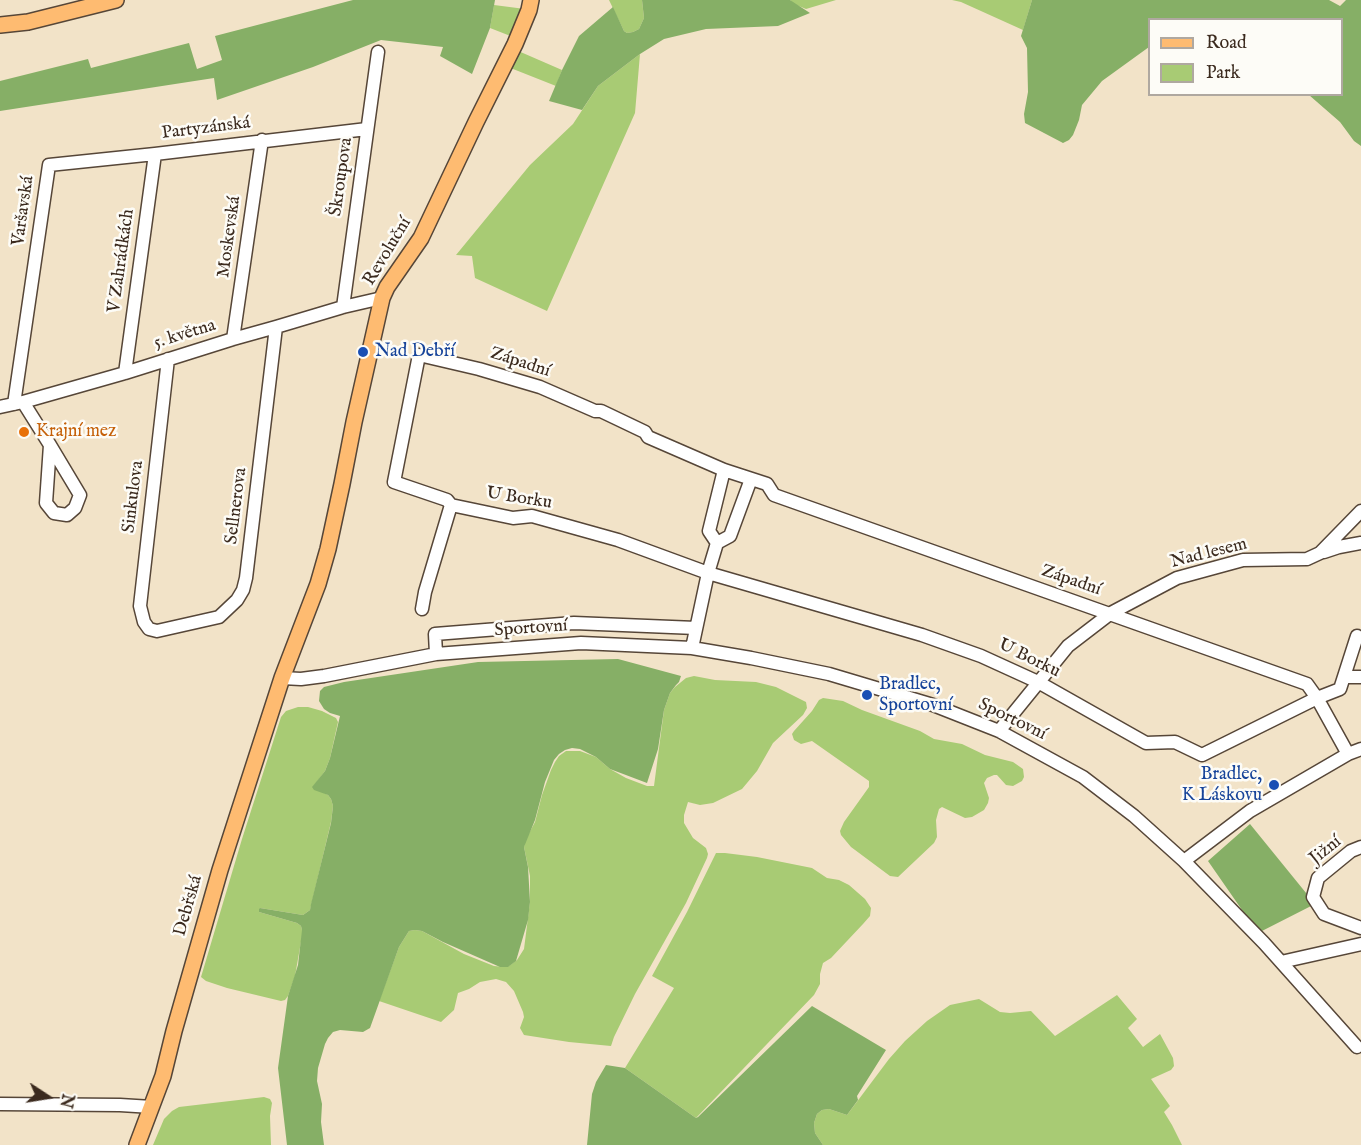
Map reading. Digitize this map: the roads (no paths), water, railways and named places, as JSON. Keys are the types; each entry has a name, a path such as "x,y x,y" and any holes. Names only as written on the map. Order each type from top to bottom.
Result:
{"main road":[{"path":"4,24 43,19 116,0"},
{"name":"Revoluční","path":"282,678 318,584 328,549 382,298 387,287 421,238 516,44 531,0"},
{"name":"Debřská","path":"137,1145 163,1076 220,870 282,678"}],"street":[{"name":"Škroupova","path":"343,307 378,52"},
{"name":"Partyzánská","path":"49,165 367,129"},
{"name":"Moskevská","path":"233,339 262,140"},
{"name":"V Zahrádkách","path":"125,373 155,154"},
{"name":"Varšavská","path":"19,403 49,165"},
{"name":"5. května","path":"0,407 125,373 168,358 343,307 382,298"},
{"name":"Sellnerova","path":"158,631 219,617 237,600 243,590 276,327"},
{"name":"Západní","path":"393,482 419,355 479,369 540,387 595,411 602,411 645,432 648,438 724,470 767,484 774,495 1307,684 1348,754"},
{"name":"Sinkulova","path":"158,631 149,629 144,622 140,606 168,358"},
{"path":"19,403 50,445 80,495 75,508 67,515 54,513 46,503 50,445"},
{"path":"717,543 709,531 724,470"},
{"path":"692,648 708,573 717,543 730,536 751,479"},
{"name":"U Borku","path":"393,482 447,500 451,505 513,518 531,516 618,540 708,573 922,635 981,656 1038,682 1146,742 1174,742 1202,755 1317,698"},
{"path":"422,609 451,505"},
{"path":"1320,553 1361,512"},
{"name":"Nad lesem","path":"999,731 1068,646 1111,613 1178,578 1244,560 1307,559 1339,547 1361,543"},
{"name":"Sportovní","path":"436,654 435,634 574,622 696,628"},
{"path":"1317,698 1341,689 1358,636"},
{"name":"Sportovní","path":"282,678 301,679 324,676 436,654 581,643 692,648 751,658 829,674 933,705 999,731 1083,777 1134,816 1184,861 1264,943 1357,1047"},
{"path":"1344,677 1361,677"},
{"path":"1184,861 1250,811 1348,754 1361,749"},
{"name":"Jižní","path":"1361,847 1318,878 1313,897 1324,914 1361,928"},
{"path":"1281,963 1361,944"},
{"path":"0,1104 152,1107"}],"place":[{"name":"Nad Debří","path":"363,352"},
{"name":"Krajní mez","path":"24,432"},
{"name":"Bradlec, Sportovní","path":"867,695"},
{"name":"Bradlec, K Láskovu","path":"1274,785"}]}
